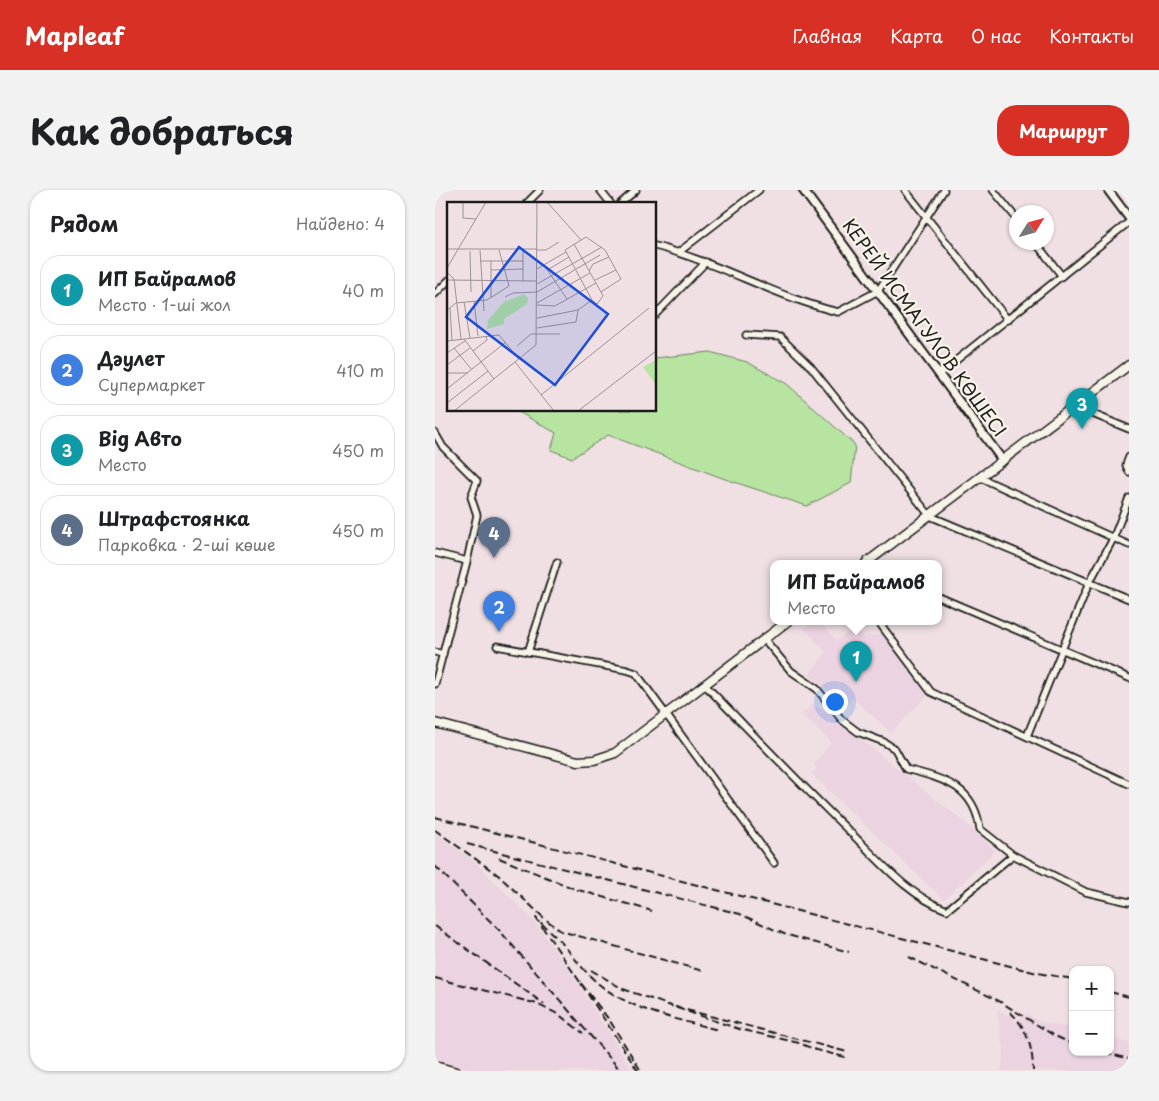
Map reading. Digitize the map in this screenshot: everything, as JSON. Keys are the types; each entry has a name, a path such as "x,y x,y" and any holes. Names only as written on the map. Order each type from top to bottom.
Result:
{"main road":[{"path":"870,560 1076,407 1129,365"},
{"path":"435,723 578,761 595,760 615,753 782,625"}],"street":[{"path":"528,202 540,190"},
{"path":"600,190 609,202"},
{"path":"622,202 636,190"},
{"path":"679,252 759,190"},
{"name":"КЕРЕЙ ИСМАГУЛОВ КӨШЕСІ","path":"803,190 1003,461"},
{"path":"905,190 1007,320"},
{"path":"656,246 706,262 811,306 838,312 878,291 944,190"},
{"path":"993,190 1009,209"},
{"path":"1108,190 1129,218"},
{"path":"939,374 1129,222"},
{"path":"1041,250 1062,276"},
{"path":"656,314 706,262"},
{"path":"435,294 447,282"},
{"path":"746,335 780,337 811,367 930,516 1129,599"},
{"path":"1076,407 1129,429"},
{"path":"435,433 443,447 477,481 471,498 477,515 435,684"},
{"path":"1129,457 1126,465 1129,472"},
{"path":"981,478 1129,545"},
{"path":"1027,736 1089,583 1113,538 1129,498"},
{"path":"435,553 467,561"},
{"path":"528,652 557,562"},
{"path":"942,597 1129,678"},
{"path":"881,625 931,692 1129,784"},
{"path":"764,638 791,671 817,689 842,720 858,732 884,742 895,749 906,769 940,777 957,788 978,813 980,829 1013,856 1086,892 1129,902"},
{"path":"497,646 627,670 636,674 774,863"},
{"path":"435,652 443,654"},
{"path":"705,685 820,803 907,887 927,902 947,910 1013,856"},
{"path":"435,1065 457,1071"}],"shaded area":[{"path":"807,625 822,625 837,640 854,627 864,638 884,633 927,696 891,733 853,698 846,704 809,675 826,652 804,628"},
{"path":"813,704 851,731 974,830 995,851 944,900 811,774 817,768 814,764 830,744 829,740 801,715"},
{"path":"435,833 475,862 533,920 574,977 633,1071 479,1071 435,1060"},
{"path":"997,1010 1011,1016 1016,1022 1027,1014 1038,1021 1069,1028 1069,1056 1114,1056 1114,1039 1129,1043 1129,1071 1001,1071 1004,1048"}],"green space":[{"path":"710,352 747,362 787,384 855,445 851,483 807,506 725,479 608,435 572,458 551,450 556,433 517,411 656,411 656,358"}],"railway":[{"path":"435,817 1037,973 1069,978"},
{"path":"435,830 498,875 545,919 561,931 703,971"},
{"path":"467,844 740,914 784,934 849,952"},
{"path":"499,858 575,889 652,911"},
{"path":"435,866 500,931 621,1071"},
{"path":"580,982 536,918 561,942 589,975 613,994 657,1014 718,1030"},
{"path":"435,926 544,1004"},
{"path":"909,957 999,1001 1055,1036 1069,1042"},
{"path":"591,970 623,989 668,1005"},
{"path":"435,978 534,1003 558,1014 583,1033"},
{"path":"638,1071 580,982 610,1021 641,1071"},
{"path":"1114,993 1129,997"},
{"path":"845,1057 816,1050 799,1043 739,1029 668,1005 847,1052"},
{"path":"1010,1012 1025,1031 1032,1055 1033,1071"},
{"path":"1114,1055 1129,1059"}],"place":[{"name":"Big Авто","path":"1082,429"},
{"name":"Штрафстоянка","path":"494,558"},
{"name":"Дәулет","path":"499,632"},
{"name":"ИП Байрамов","path":"856,682"}]}
